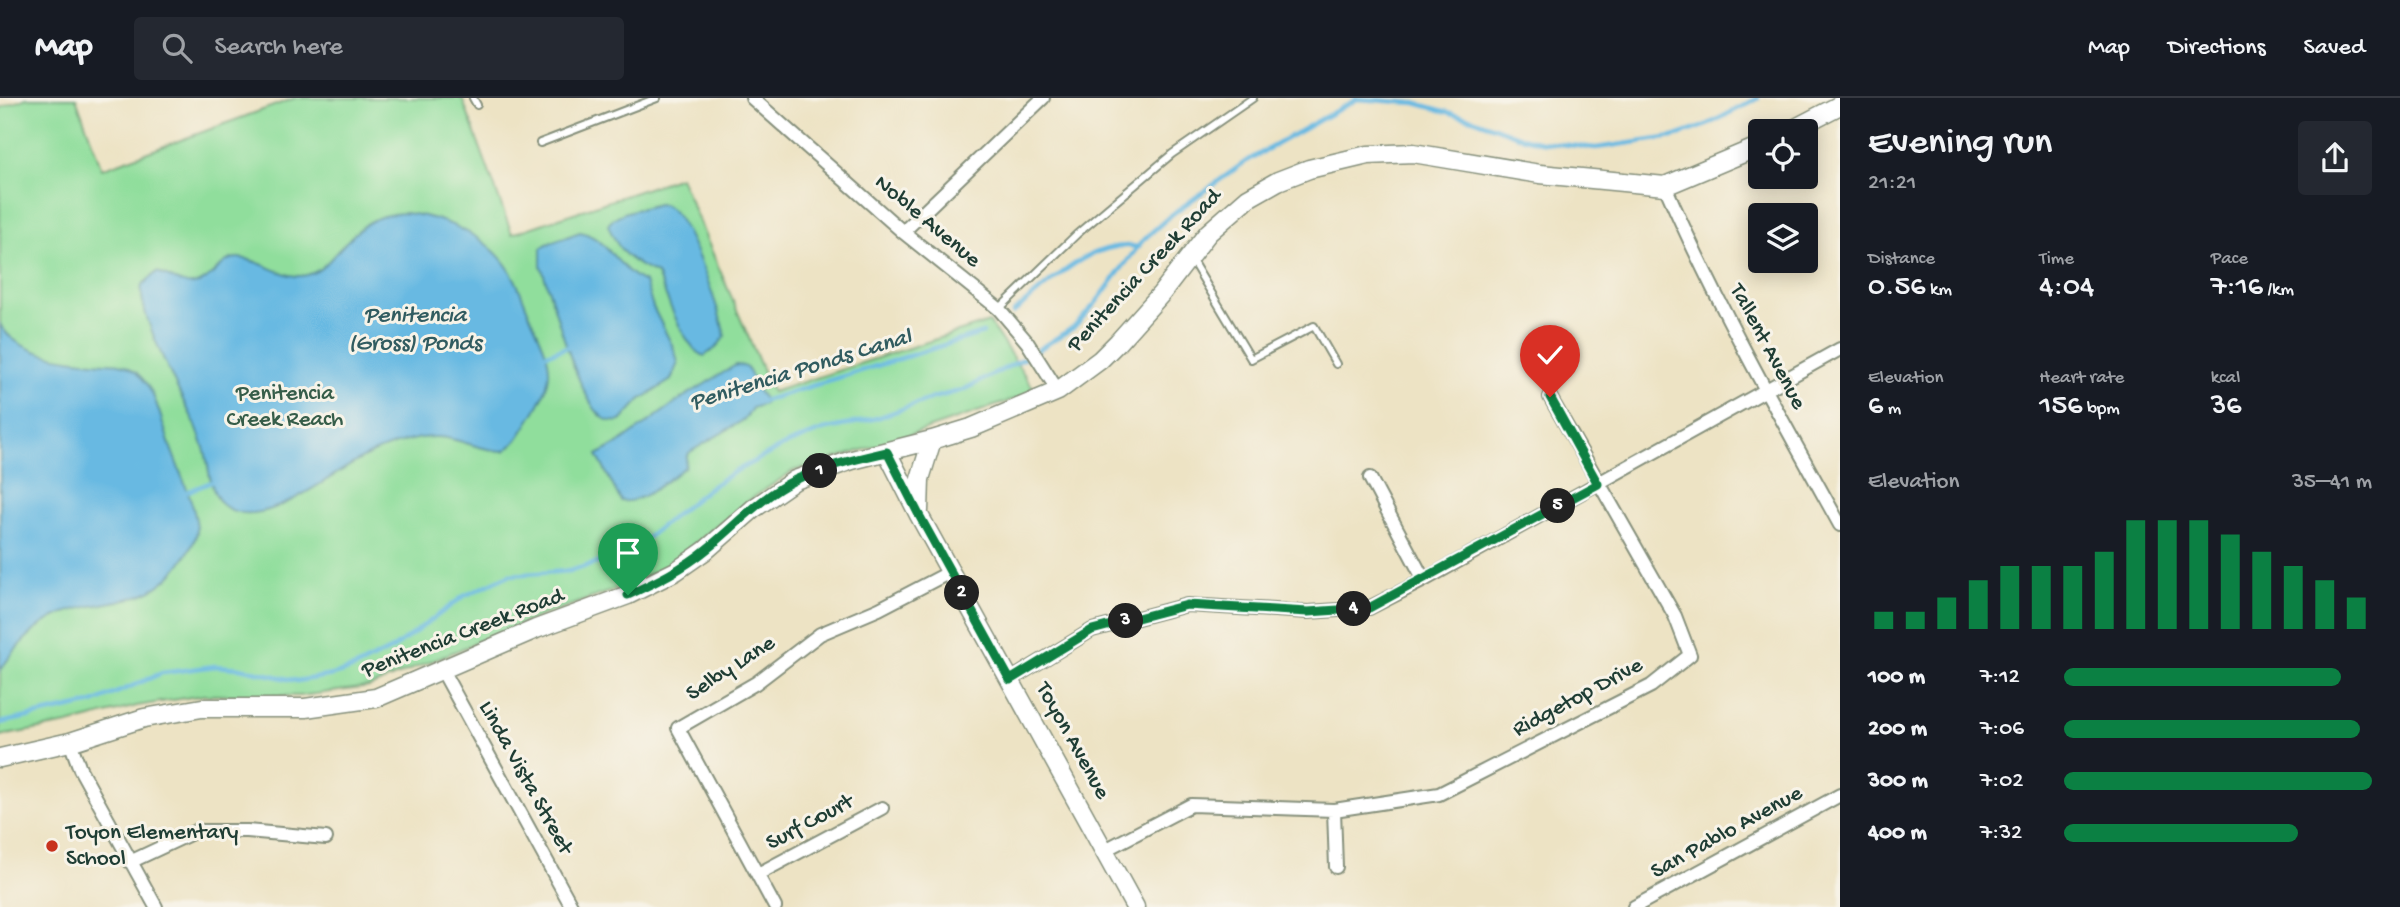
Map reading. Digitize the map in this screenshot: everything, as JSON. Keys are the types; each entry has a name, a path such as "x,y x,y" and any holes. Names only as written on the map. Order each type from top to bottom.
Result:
{"street":[{"name":"Noble Avenue","path":"752,98 903,232 999,309 1027,342 1058,391"},
{"path":"903,232 1042,98"},
{"path":"1813,119 1840,105"},
{"name":"Penitencia Creek Road","path":"0,758 70,742 144,718 202,708 305,708 376,698 536,629 628,595 677,571 753,509 795,480 852,460 971,428 1058,391 1100,360 1118,342 1161,294 1208,233 1248,198 1278,181 1309,169 1368,155 1412,153 1541,174 1665,186 1748,151"},
{"name":"Tallent Avenue","path":"1665,186 1701,268 1840,525"},
{"path":"1010,680 1092,630 1187,605 1308,612 1369,608 1840,349"},
{"path":"1550,397 1598,484"},
{"path":"919,515 920,479 932,440"},
{"name":"Toyon Avenue","path":"887,452 950,572 1135,907"},
{"path":"1370,478 1424,580"},
{"name":"Ridgetop Drive","path":"1105,850 1191,805 1334,810 1439,794 1651,686 1690,655 1675,616 1598,484"},
{"name":"Selby Lane","path":"775,907 678,728 756,683 820,634 879,609 950,572"},
{"name":"Linda Vista Street","path":"442,670 572,907"},
{"path":"70,742 79,767 156,907"},
{"name":"San Pablo Avenue","path":"1634,907 1840,795"},
{"name":"Surf Court","path":"758,874 882,808"},
{"path":"1334,810 1336,867"},
{"path":"130,862 196,831 247,831 326,838"}],"lane":[{"path":"540,143 657,98"},
{"path":"999,309 1077,234 1162,163 1253,98"},
{"path":"1190,257 1251,359 1314,326 1336,364"}],"green space":[{"name":"Penitencia Creek Reach","path":"27,98 76,98 102,169 295,98 462,98 512,234 680,177 772,392 989,322 1036,392 883,444 793,471 751,499 666,566 626,586 543,615 369,687 300,696 204,695 137,706 68,724 0,736 0,108"}],"water":[{"path":"657,204 667,206 684,228 717,307 725,336 716,348 704,356 689,343 657,274 621,250 608,225 624,213"},
{"name":"Penitencia (Gross) Ponds","path":"406,213 437,220 467,232 494,251 513,276 543,344 549,367 546,389 531,418 516,441 504,451 447,438 418,439 369,455 279,506 260,512 242,513 226,507 216,495 198,431 150,327 142,285 157,272 183,283 196,284 209,277 225,262 237,258 292,275 310,274 324,266 350,237 366,224 383,216"},
{"path":"580,232 606,247 628,271 645,282 678,363 671,380 640,400 621,421 605,419 585,393 567,349 541,266 541,248"},
{"path":"0,324 17,342 41,353 68,359 121,364 145,381 192,504 197,531 195,540 183,560 170,576 156,587 128,599 79,609 52,618 26,638 0,671"},
{"path":"736,365 749,371 756,388 766,401 764,404 752,408 745,419 690,452 685,467 654,490 637,499 621,501 597,455 618,444 682,398"}],"waterway":[{"path":"0,723 93,703 162,673 215,666 240,668 297,681 333,675 392,649 464,596 509,575 570,571 627,554 709,488 787,444 823,430 877,418 963,390 1025,358 1074,327 1095,304 1143,240 1171,215 1245,162 1357,99 1415,103 1541,142 1596,148 1673,137 1707,125 1758,98"},
{"name":"Penitencia Ponds Canal","path":"1013,313 1056,277 1087,257 1121,246 1139,247"},
{"name":"Penitencia Ponds Canal","path":"760,402 983,333"},
{"name":"Penitencia Ponds Canal","path":"541,356 573,345"},
{"name":"Penitencia Ponds Canal","path":"184,493 214,481"}],"place":[{"name":"Toyon Elementary School","path":"52,846"}],"route":[{"path":"628,595 677,571 753,509 795,480 852,460 887,452 1010,680 1092,630 1187,605 1308,612 1369,608 1598,484 1550,397"}]}
